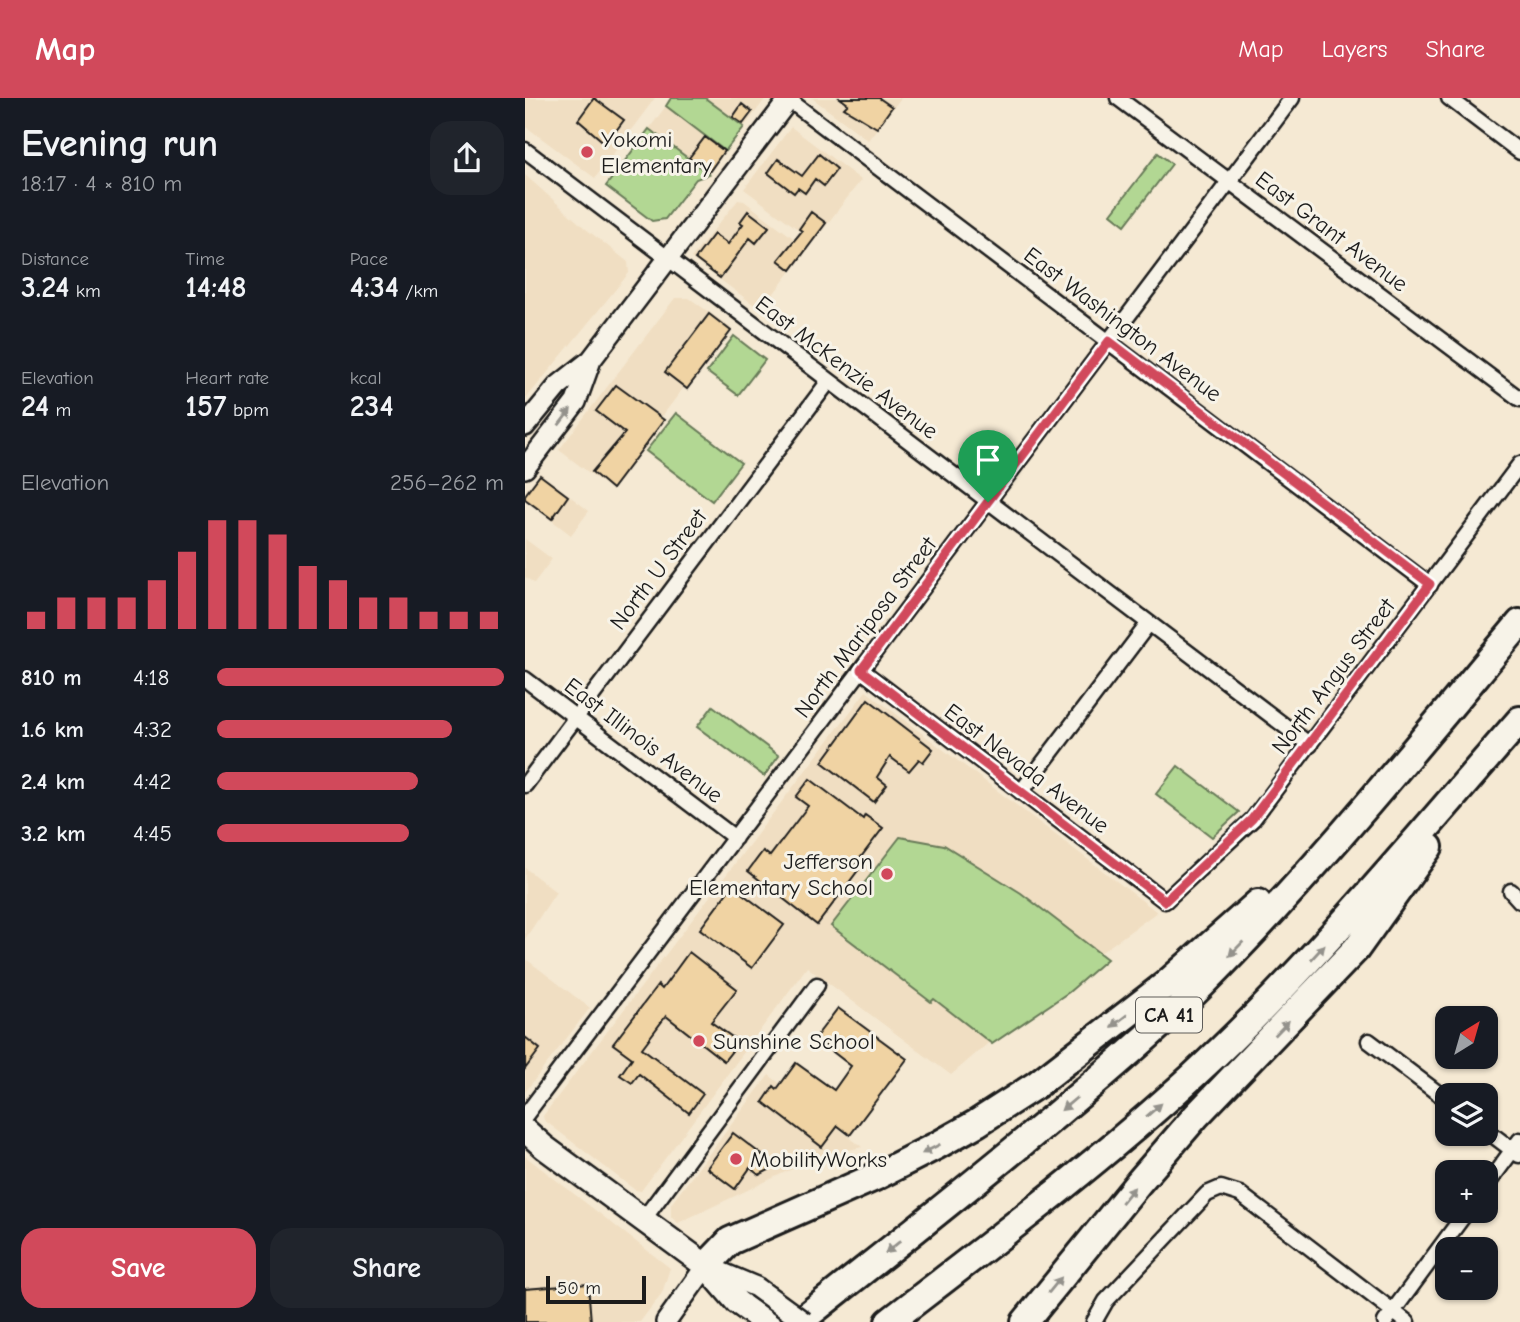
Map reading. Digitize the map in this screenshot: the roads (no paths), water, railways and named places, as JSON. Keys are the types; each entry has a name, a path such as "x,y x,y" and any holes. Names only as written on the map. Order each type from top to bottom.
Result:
{"highway":[{"name":"CA 41","path":"802,1322 1020,1145 1130,1052 1201,986 1276,909 1348,828 1520,622"},
{"path":"706,1266 728,1242 877,1176 978,1123 1089,1045 1196,959 1278,884 1490,658"},
{"name":"CA 41","path":"889,1322 1046,1201 1194,1075 1304,966 1520,721"},
{"path":"1025,1322 1196,1116 1356,949 1520,721"},
{"path":"913,1322 1046,1201"}],"main road":[{"path":"525,426 558,386 591,359 790,99"},
{"path":"525,468 576,402 591,359"},
{"path":"525,1130 544,1147 706,1266 737,1302 764,1321"},
{"path":"706,1266 756,1287 802,1322"},
{"path":"666,1322 706,1266"}],"street":[{"name":"East Grant Avenue","path":"1118,98 1520,399"},
{"name":"North Mariposa Street","path":"525,1116 1291,98"},
{"path":"1449,98 1520,152"},
{"name":"East Washington Avenue","path":"790,99 1430,584"},
{"name":"East McKenzie Avenue","path":"525,150 1310,745"},
{"name":"North U Street","path":"525,785 829,381"},
{"name":"North Angus Street","path":"1165,901 1252,819 1520,464"},
{"path":"1021,792 1149,623"},
{"name":"East Nevada Avenue","path":"861,670 1165,901"},
{"name":"East Illinois Avenue","path":"525,679 734,838"},
{"path":"643,1220 817,985"},
{"path":"1369,1041 1435,1091"},
{"path":"1498,1137 1518,1149 1498,1172"},
{"path":"1096,1316 1207,1194 1221,1188 1240,1194 1389,1317 1407,1322"},
{"path":"1389,1317 1458,1223"}],"place":[{"name":"Yokomi Elementary","path":"587,152"},
{"name":"Jefferson Elementary School","path":"887,874"},
{"name":"Sunshine School","path":"699,1041"},
{"name":"MobilityWorks","path":"736,1159"}]}
